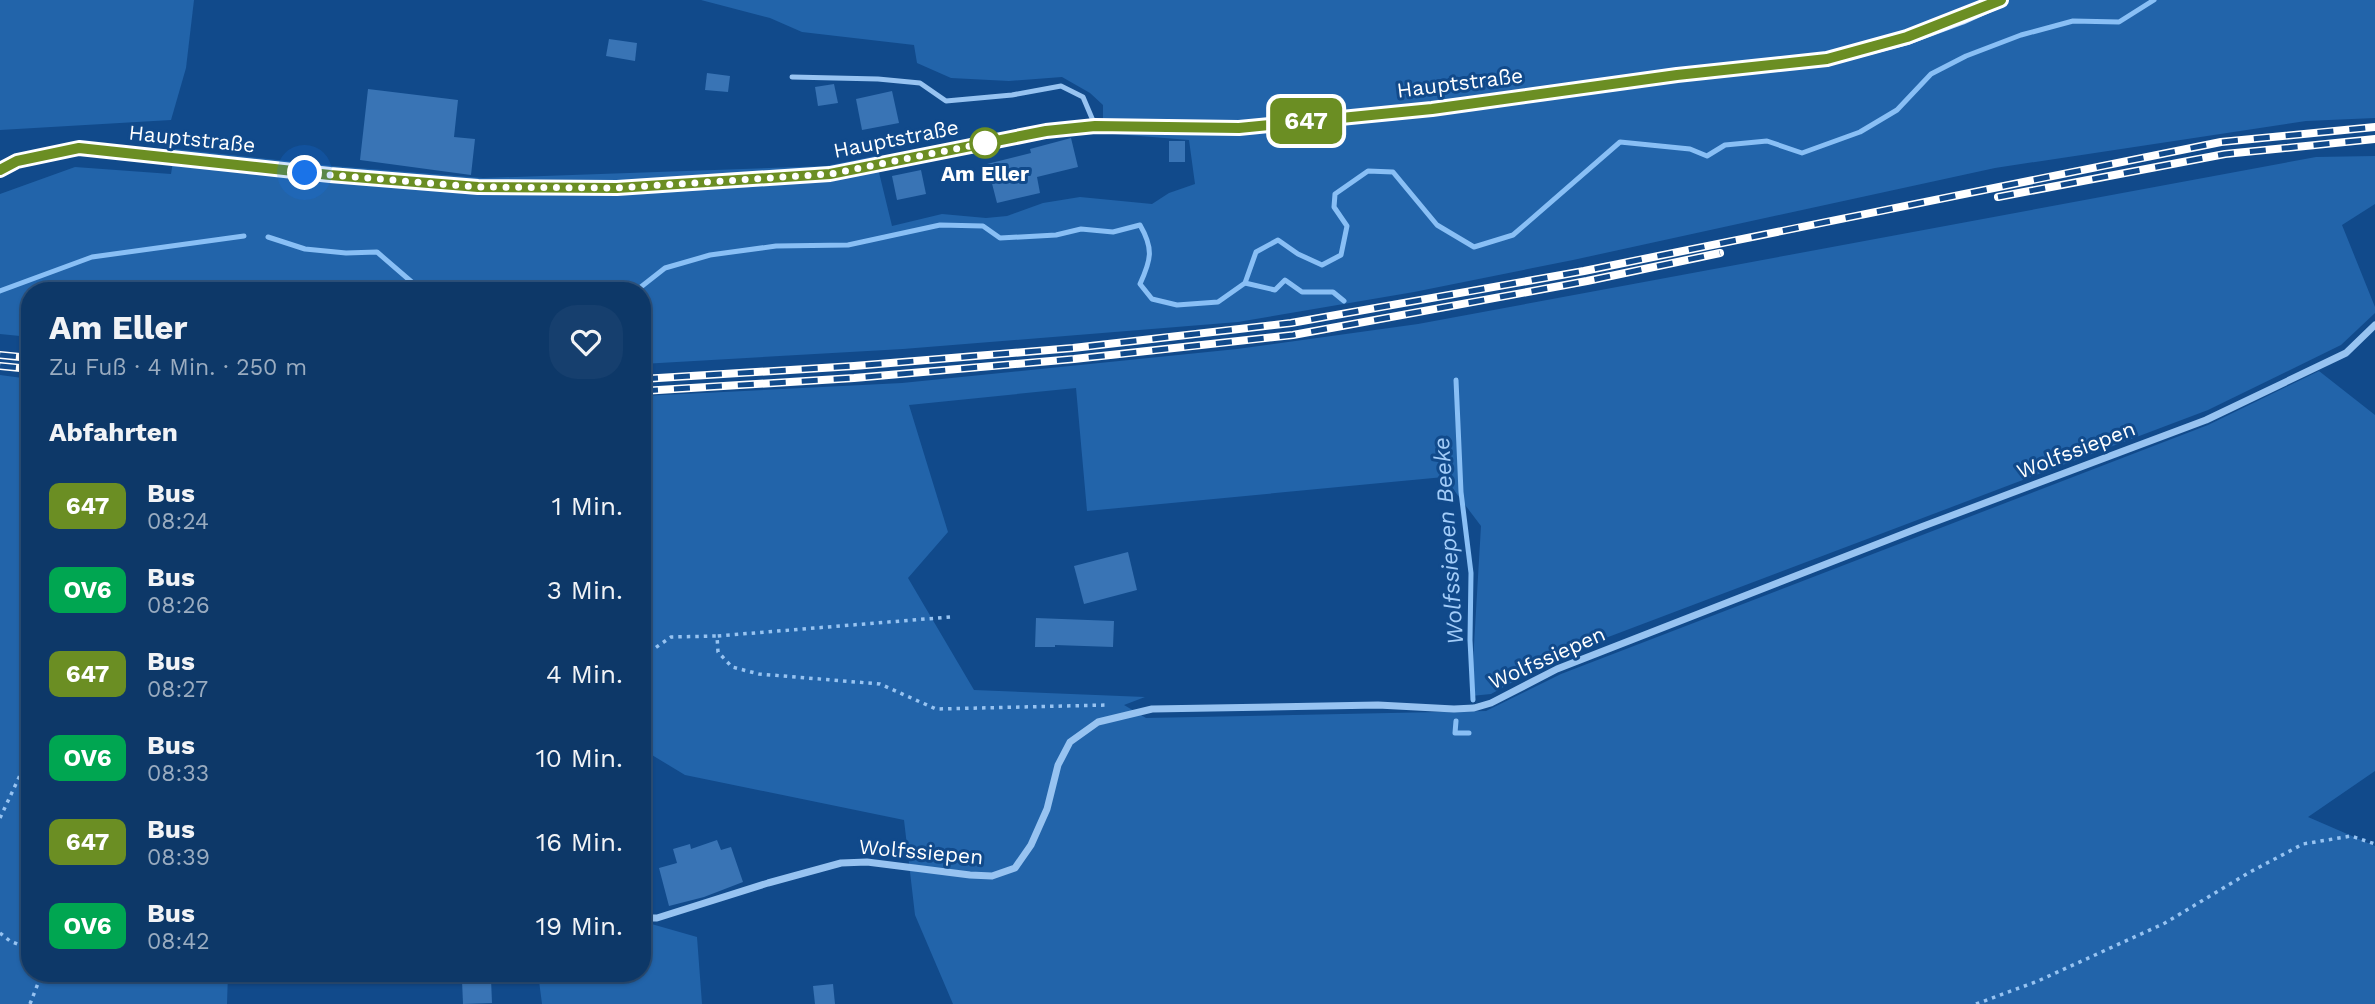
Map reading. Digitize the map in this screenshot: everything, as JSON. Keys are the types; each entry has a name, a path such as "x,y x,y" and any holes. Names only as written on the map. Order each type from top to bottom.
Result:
{"main road":[{"name":"Hauptstraße","path":"0,170 17,161 79,148 330,175 478,187 617,188 830,174 1046,131 1095,126 1239,128 1432,109 1677,75 1827,59 1907,37 2001,0"}],"street":[{"name":"Wolfssiepen","path":"651,918 841,863 867,862 992,876 1015,868 1031,845 1047,809 1058,765 1070,743 1098,722 1152,709 1378,705 1454,709 1491,704 1557,669 1921,527 2206,420 2346,353 2375,325"}],"lane":[{"path":"792,77 920,83 946,101 1012,95 1061,86 1083,97 1095,126"}],"path":[{"path":"651,651 671,637 717,636 950,617"},
{"path":"717,636 718,652 733,667 759,674 880,684 936,709 1110,705"},
{"path":"0,818 21,773"},
{"path":"1976,1004 2038,981 2165,923 2303,844 2351,836 2375,844"},
{"path":"0,933 10,942 21,946"},
{"path":"30,1004 39,982"}],"shaded area":[{"path":"0,0 194,0 186,68 171,120 0,130"},
{"path":"701,0 2375,0 2375,118 2306,121 1995,168 1573,260 1414,292 1238,322 903,349 651,363 651,282 21,282 21,336 0,334 0,194 75,167 171,174 175,149 333,166 483,178 826,166 875,156 892,226 942,214 986,218 1007,216 1043,203 1080,197 1152,204 1169,193 1195,184 1189,140 1103,133 1103,105 1090,93 1062,77 1009,81 951,78 917,63 914,45 802,32 770,18"},
{"path":"2375,156 2375,204 2342,225 2375,307 2375,313 2341,345 2208,410 1566,653 1491,694 1471,696 1481,526 1444,477 1087,511 1076,388 909,405 948,532 908,578 974,690 1145,697 1124,705 1146,718 1486,711 1561,674 2208,425 2319,371 2375,415 2375,771 2308,817 2375,846 2375,1004 953,1004 915,915 904,820 685,775 651,754 651,396 902,383 1237,349 1418,324 2316,157"},
{"path":"0,375 21,378 21,982 228,982 227,1004 0,1004"},
{"path":"651,924 697,937 702,1004 542,1004 539,982 651,982"}],"building":[{"path":"609,39 637,43 635,61 606,56"},
{"path":"707,73 730,76 728,92 705,90"},
{"path":"834,84 838,103 818,106 815,87"},
{"path":"368,89 458,100 454,137 475,139 471,175 360,160"},
{"path":"892,91 899,123 862,130 856,99"},
{"path":"1071,138 1078,167 1037,177 1040,193 997,203 987,164 1031,153 1030,149"},
{"path":"1169,141 1185,141 1185,162 1169,162"},
{"path":"921,170 926,194 897,200 892,176"},
{"path":"1128,552 1137,590 1084,604 1074,566"},
{"path":"1036,618 1114,621 1113,647 1035,647"},
{"path":"717,840 721,850 731,847 743,882 704,897 669,906 659,868 677,863 673,849 690,844 691,849"},
{"path":"462,982 491,982 492,1003 463,1004"},
{"path":"833,984 835,1004 815,1004 813,986"}],"waterway":[{"path":"647,282 665,268 710,255 776,246 848,245 940,225 983,226 1000,238 1056,235 1081,229 1113,232 1140,225 1149,248 1147,268 1140,284 1152,299 1177,305 1218,302 1245,283 1256,252 1278,240 1298,254 1322,265 1341,255 1347,226 1334,207 1335,194 1368,171 1393,172 1437,225 1474,247 1513,235 1620,142 1690,149 1707,156 1725,145 1767,141 1802,153 1860,132 1897,110 1931,74 1966,56 2021,35 2073,21 2119,22 2154,0"},
{"path":"24,282 92,257 244,236"},
{"path":"268,237 305,249 346,253 377,252 412,282"},
{"name":"Wolfssiepen Beeke","path":"1245,283 1275,290 1285,280 1302,292 1333,292 1344,301"},
{"path":"0,291 21,283"},
{"name":"Wolfssiepen Beeke","path":"1456,380 1461,492 1471,573 1473,700"},
{"name":"Wolfssiepen Beeke","path":"1456,721 1455,733 1469,733"}],"railway":[{"path":"651,378 854,366 1073,348 1291,323 1584,271 2221,142 2375,127"},
{"path":"1998,197 2225,154 2375,139"},
{"path":"651,390 854,378 1074,359 1293,335 1587,281 1720,253"},
{"path":"0,355 21,357"},
{"path":"0,366 21,368"}],"bus line":[{"name":"647","path":"0,170 17,161 79,148 330,175 478,187 617,188 830,174 1046,131 1095,126 1239,128 1432,109 1677,75 1827,59 1907,37 2001,0"}],"place":[{"name":"Am Eller","path":"985,143"}],"route":[{"path":"305,173 478,187 617,188 830,174 985,143"}]}
